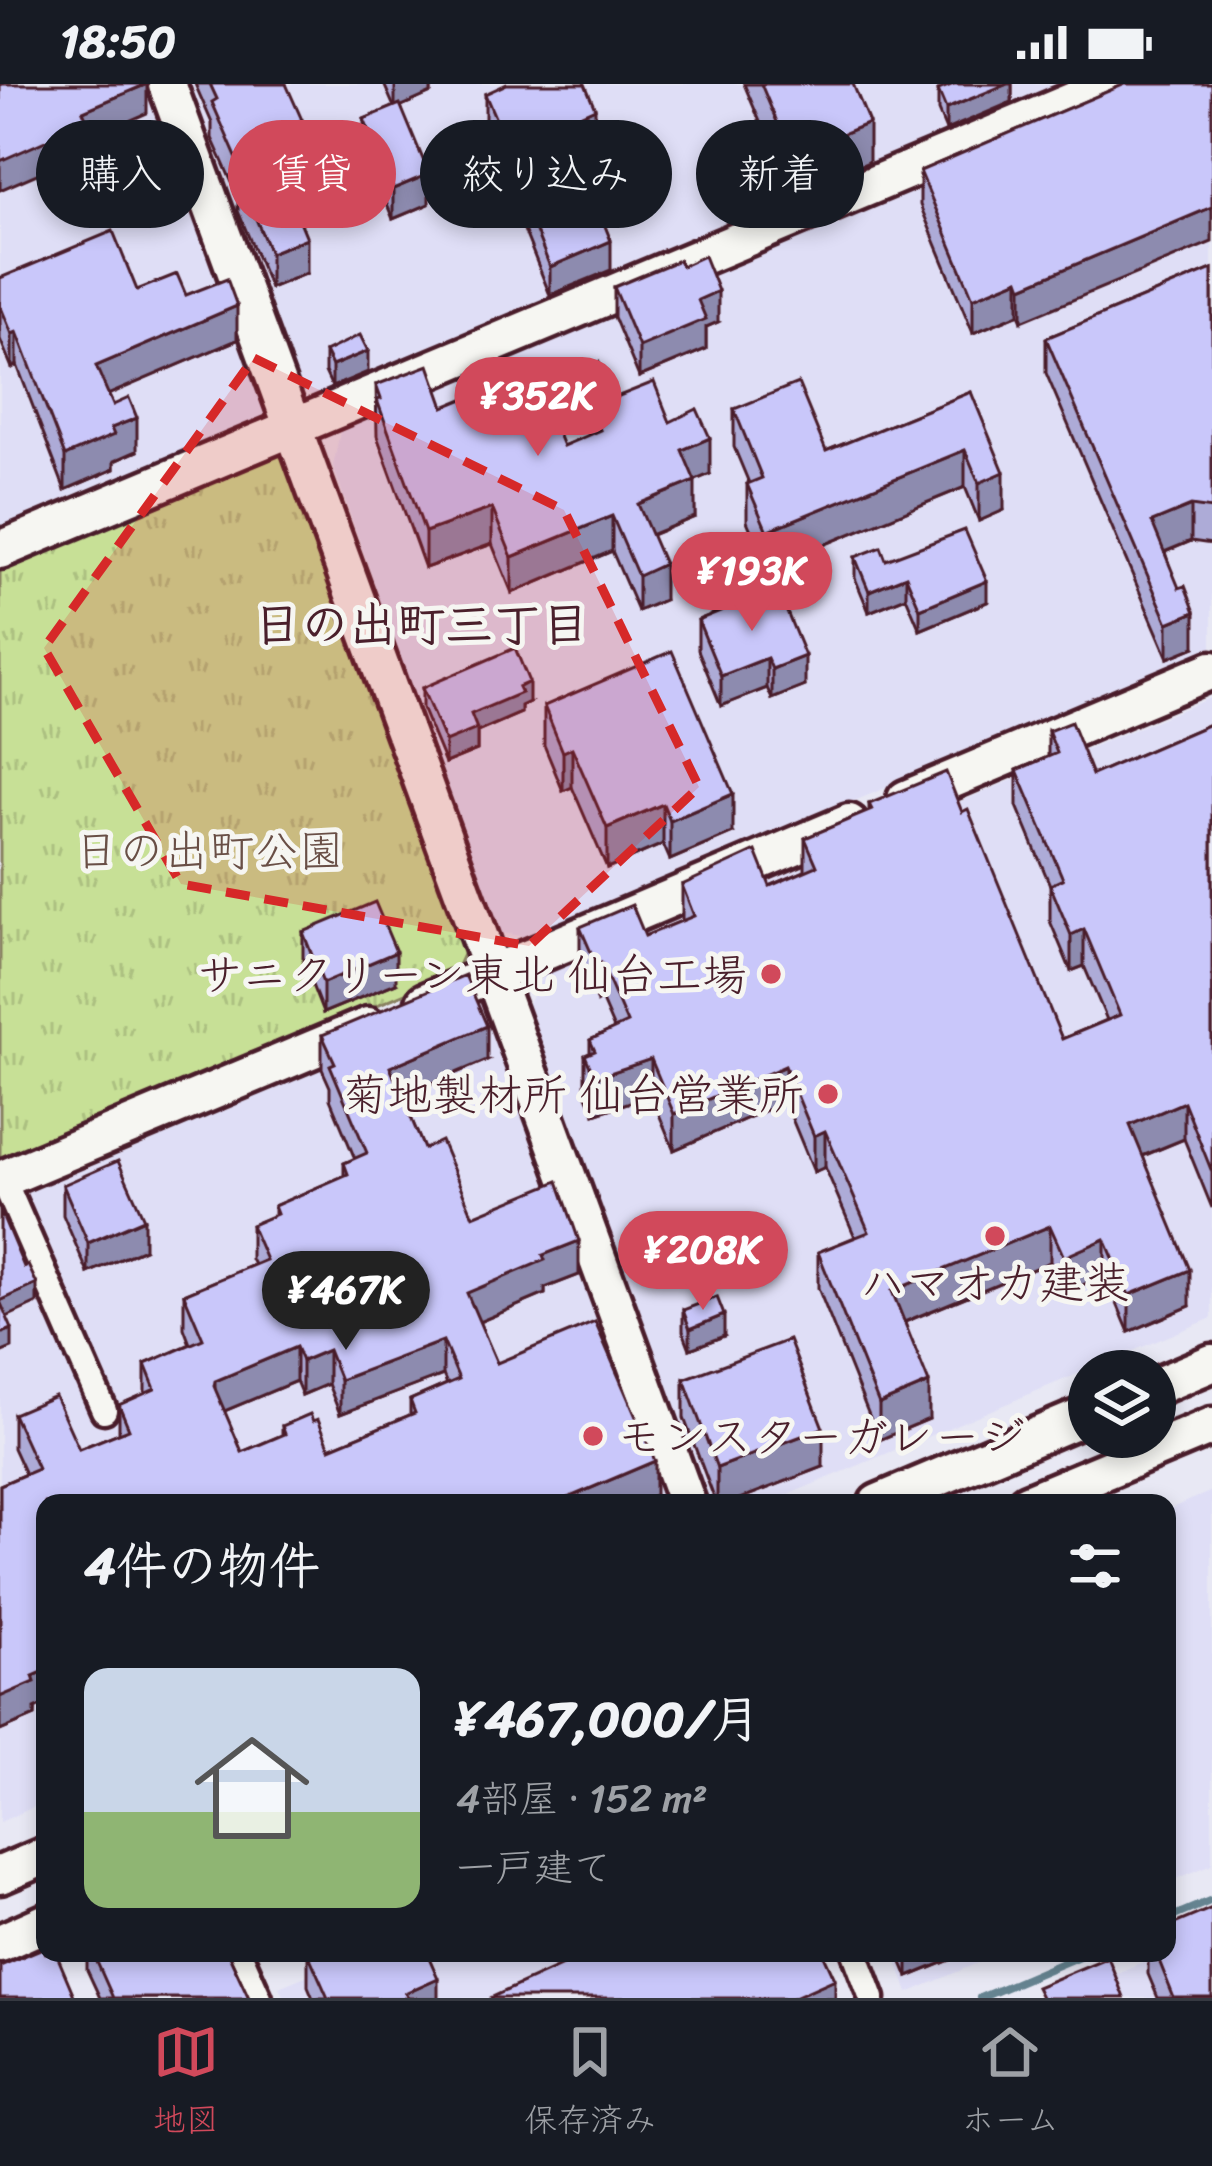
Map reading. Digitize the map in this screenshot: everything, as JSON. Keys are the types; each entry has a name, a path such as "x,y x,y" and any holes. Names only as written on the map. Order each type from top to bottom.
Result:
{"street":[{"path":"167,84 684,1494"},
{"path":"0,550 1114,84"},
{"path":"104,1410 1,1180 1212,670"},
{"path":"1176,1378 1212,1363"},
{"path":"899,1494 1068,1423"},
{"path":"1049,1494 1212,1426"},
{"path":"0,1875 36,1860"},
{"path":"0,1942 36,1927"},
{"path":"243,1962 259,1998"},
{"path":"858,1962 872,1998"}],"highlighted area":[{"path":"254,358 564,510 699,787 529,946 181,884 44,648"}],"shaded area":[{"path":"0,84 153,84 167,120 36,120 36,228 204,228 204,218 272,397 263,425 0,537"},
{"path":"189,84 1075,84 864,173 864,120 696,120 696,228 734,228 325,401 301,390 242,228 396,228 396,120 228,120 228,191"},
{"path":"1156,84 1212,84 1212,653 525,937 497,932 333,466 342,422 809,228 864,228 864,205"},
{"path":"1212,697 1212,1318 1135,1350 1068,1350 1068,1378 790,1494 701,1494 527,1006 543,975"},
{"path":"457,998 491,1007 671,1494 36,1494 36,1806 0,1822 0,1192"},
{"path":"1212,1491 1212,1864 1176,1879 1176,1506"},
{"path":"339,1962 822,1962 835,1998 284,1998 279,1987"},
{"path":"897,1962 980,1962 908,1993"},
{"path":"1143,1962 1176,1962 1212,1998 1058,1998"}],"green space":[{"name":"日の出町公園","path":"269,449 291,455 465,950 455,972 0,1165 0,564"}],"building":[{"path":"0,84 147,84 83,111 87,120 36,120 36,145 0,161"},
{"path":"210,84 286,84 302,120 228,120 228,139 212,102 217,99"},
{"path":"507,84 585,84 595,108 568,120 496,120 485,94"},
{"path":"761,84 853,84 869,123 864,125 864,120 776,120"},
{"path":"954,84 1007,84 946,109 938,90"},
{"path":"1125,84 1212,84 1212,207 1022,287 1019,279 973,298 920,171"},
{"path":"400,104 420,152 420,178 396,188 396,120 364,119"},
{"path":"260,228 303,228 307,238 270,253"},
{"path":"535,228 606,228 611,241 550,267"},
{"path":"113,231 137,290 177,274 186,295 227,279 237,306 96,366 113,405 129,398 137,418 111,428 114,435 65,456 17,332 12,334 0,305 0,278"},
{"path":"704,256 718,291 698,300 706,319 639,347 614,287 679,260 682,266"},
{"path":"1212,269 1212,509 1191,506 1152,522 1179,588 1185,586 1195,612 1168,623 1046,338"},
{"path":"360,335 368,351 332,366 325,352"},
{"path":"599,362 614,398 654,382 670,422 697,409 710,438 682,450 695,481 638,504 664,564 638,576 612,516 512,557 492,508 425,532 377,400 381,399 376,385 429,365 444,407 532,371 563,446 600,430 576,372"},
{"path":"798,383 826,451 971,392 1004,472 979,483 965,450 767,531 747,484 762,478 734,409"},
{"path":"965,530 987,581 920,609 906,576 869,591 855,557 881,547 886,560"},
{"path":"777,588 805,656 772,669 767,658 721,676 698,620"},
{"path":"515,648 529,682 518,687 521,693 471,714 477,729 445,742 422,688"},
{"path":"672,651 733,794 670,821 663,804 607,828 572,748 563,752 544,706"},
{"path":"1071,722 1092,775 1212,723 1212,1172 1184,1102 1130,1125 1190,1270 1129,1295 1105,1239 1064,1257 1050,1226 892,1291 929,1383 879,1404 818,1252 869,1232 825,1131 814,1136 785,1066 674,1114 651,1059 595,1078 585,1055 595,1051 590,1040 627,1023 580,927 632,905 645,936 694,916 682,885 756,851 770,886 817,866 805,838 872,810 869,804 946,772 962,812 968,809 1062,1039 1120,1015 1084,929 1071,935 1050,885 1063,879 1017,770 1057,753 1048,731"},
{"path":"375,902 396,952 323,983 303,932"},
{"path":"465,975 487,1026 390,1067 424,1149 441,1141 473,1216 558,1181 579,1241 467,1293 497,1363 595,1322 655,1461 577,1494 36,1494 35,1682 0,1697 0,1485 38,1469 13,1414 55,1396 79,1449 129,1429 119,1405 155,1389 145,1364 203,1339 184,1294 266,1260 251,1225 277,1214 274,1206 348,1174 344,1163 367,1153 330,1065 335,1063 322,1035","holes":["443,1341 459,1379 410,1400 415,1413 330,1448 318,1419 313,1421 310,1414 282,1426 285,1434 242,1452 214,1386 215,1381 296,1347 302,1361 328,1350 340,1380"]},
{"path":"118,1161 144,1219 88,1243 63,1185"},
{"path":"0,1210 24,1267 28,1265 37,1284 0,1301"},
{"path":"717,1297 724,1315 690,1329 683,1310"},
{"path":"0,1301 12,1329 0,1334"},
{"path":"789,1340 823,1428 717,1468 684,1379"},
{"path":"1212,1908 1212,1998 1174,1998 1160,1962 1176,1962 1176,1923"},
{"path":"36,1951 36,1962 60,1962 75,1998 0,1998 0,1966"},
{"path":"97,1962 232,1962 249,1998 113,1998"},
{"path":"312,1962 431,1962 438,1978 405,1993 408,1998 328,1998"},
{"path":"569,1962 827,1962 835,1979 792,1998 490,1998"},
{"path":"1096,1962 1110,1962 1124,1998 1039,1998 1036,1987"}],"waterway":[{"path":"1176,1915 1212,1900"},
{"path":"980,1998 1065,1962"}],"place":[{"name":"サニクリーン東北 仙台工場","path":"771,974"},
{"name":"菊地製材所 仙台営業所","path":"828,1094"},
{"name":"ハマオカ建装","path":"995,1236"},
{"name":"モンスターガレージ","path":"593,1436"}],"district":[{"name":"日の出町三丁目","path":"421,624"}]}
